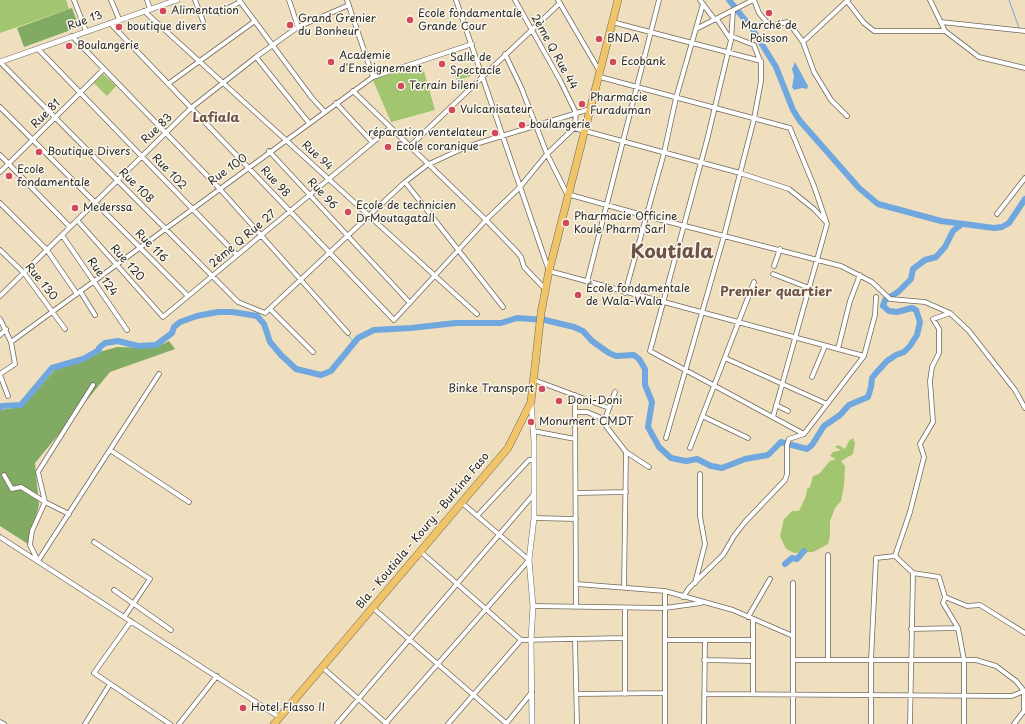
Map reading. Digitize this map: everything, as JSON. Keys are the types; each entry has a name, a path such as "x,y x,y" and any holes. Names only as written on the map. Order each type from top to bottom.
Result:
{"main road":[{"name":"Bla - Koutiala - Koury - Burkina Faso","path":"274,724 508,448 531,402 541,313 548,271 567,194 600,75 618,0"}],"street":[{"path":"74,0 86,32"},
{"path":"111,0 119,19"},
{"path":"146,0 150,9"},
{"name":"Rue 13","path":"0,62 119,19 177,0"},
{"path":"195,0 204,21"},
{"path":"288,0 298,27"},
{"path":"347,0 373,77"},
{"path":"456,0 548,271 662,303 864,356"},
{"name":"2ème Q Rue 44","path":"515,0 560,80 576,113"},
{"path":"587,282 659,0"},
{"path":"666,438 724,236 754,119 761,81 762,61 760,61 754,45 731,38 700,0"},
{"path":"696,29 754,0 759,13 770,26 787,22 803,42 814,72 831,100 847,116"},
{"path":"803,42 848,0 864,23 874,31 945,31"},
{"path":"930,0 945,31 979,57 1025,68"},
{"path":"219,13 240,1 312,98 324,111"},
{"path":"409,147 559,2 600,75 676,98 790,128 814,186 827,224 773,417"},
{"path":"625,293 664,153 676,98 703,4"},
{"name":"Rue 83","path":"0,296 191,108 273,44 298,27 349,5"},
{"name":"Rue 94","path":"144,11 477,314"},
{"path":"733,11 731,38 701,163 650,351 804,434"},
{"path":"168,84 198,60 255,21"},
{"path":"612,22 760,61"},
{"path":"941,22 1025,31"},
{"name":"Rue 98","path":"110,23 394,320 410,303"},
{"path":"72,36 219,188 348,333"},
{"name":"Rue 100","path":"11,342 248,166 373,77 472,44"},
{"name":"Rue 102","path":"38,49 237,255"},
{"path":"505,54 547,154 567,194 646,216 780,249 841,266 872,282 888,298 924,302 950,313 969,331 1015,390 1025,408"},
{"path":"256,57 309,123"},
{"name":"Rue 108","path":"0,62 238,302 265,313 270,309"},
{"name":"Rue 81","path":"0,172 104,69"},
{"path":"352,91 486,220 517,252 521,257 524,267 545,289"},
{"path":"336,103 372,142"},
{"name":"Rue 116","path":"0,107 188,296"},
{"path":"314,352 270,309 405,182 428,165 466,147 590,109"},
{"path":"410,303 486,220 520,187 547,154 574,128 576,113"},
{"name":"2ème Q Rue 27","path":"163,317 390,128"},
{"path":"574,128 701,163 740,172 789,189 814,209 827,224"},
{"name":"Rue 96","path":"269,151 410,303"},
{"path":"0,155 70,226"},
{"path":"997,214 1025,178"},
{"path":"405,182 502,307"},
{"path":"0,203 47,250 96,315"},
{"name":"Rue 120","path":"77,220 163,317"},
{"name":"Rue 124","path":"62,235 127,330"},
{"path":"774,266 780,249"},
{"name":"Rue 130","path":"0,250 24,273 65,328"},
{"path":"773,274 809,288"},
{"path":"838,349 850,301 860,275"},
{"path":"690,448 713,385 754,282"},
{"path":"683,597 723,555 734,536 745,522 785,480 787,474 787,445 789,439 804,434 864,356 876,315 876,297"},
{"path":"894,556 910,512 924,457 920,444 934,422 930,381 932,367 940,353 939,329 933,319 950,313"},
{"path":"0,319 6,329 15,358 15,364 0,374 8,396"},
{"path":"0,335 6,329"},
{"path":"812,377 825,346"},
{"path":"724,358 783,383 827,404"},
{"path":"38,561 159,374"},
{"path":"534,380 609,408"},
{"path":"38,561 30,545 32,531 45,502 38,472 93,385"},
{"path":"604,422 615,392"},
{"path":"575,395 576,607"},
{"path":"531,402 534,460 534,518 529,560 533,606 531,640 532,724"},
{"path":"776,405 788,411"},
{"path":"575,412 587,412 599,417 626,452 649,467"},
{"path":"702,416 748,438"},
{"path":"533,431 575,439"},
{"path":"110,450 189,502"},
{"path":"624,587 626,452"},
{"path":"477,516 529,460 534,460"},
{"path":"695,583 705,544 700,516 700,474"},
{"path":"4,475 12,489 20,487 69,514"},
{"path":"576,493 626,492"},
{"path":"337,724 498,533 534,494"},
{"path":"462,503 529,560"},
{"path":"534,518 576,519"},
{"path":"0,536 279,717"},
{"path":"94,542 150,579 125,616"},
{"path":"421,552 521,640 624,638"},
{"path":"828,555 828,660"},
{"path":"871,724 871,660 876,558 894,556 913,574 939,577 944,603 958,628 964,660 964,724"},
{"path":"322,667 386,723 529,560"},
{"path":"910,724 913,574"},
{"path":"748,617 770,579"},
{"path":"793,583 793,724"},
{"path":"577,584 665,591 703,603 733,610 793,636"},
{"path":"114,590 171,630"},
{"path":"665,591 665,724"},
{"path":"944,597 967,606 980,605 1025,633"},
{"path":"533,606 665,608 703,603"},
{"path":"372,608 506,724 532,692"},
{"path":"625,608 625,694"},
{"path":"753,694 754,619"},
{"path":"131,621 94,673 170,724"},
{"path":"911,629 958,628"},
{"path":"575,639 577,724"},
{"path":"448,724 521,640"},
{"path":"666,640 753,640"},
{"path":"704,640 704,724"},
{"path":"704,660 753,661"},
{"path":"793,660 976,660 996,666 1016,682 1024,691 1024,711 1014,724"},
{"path":"179,724 217,676"},
{"path":"85,724 110,684"},
{"path":"704,694 1012,696 1024,691"},
{"path":"577,694 665,694"},
{"path":"0,722 4,724"}],"green space":[{"path":"0,0 66,0 69,9 0,33"},
{"path":"72,8 79,27 24,47 17,28"},
{"name":"Terrain bileni","path":"421,61 435,110 391,122 372,78"},
{"path":"469,66 473,75 457,81 454,72"},
{"path":"103,74 116,86 107,96 94,83"},
{"path":"169,341 175,349 110,372 35,463 39,505 28,544 0,526 0,410 22,407 61,363 117,347 155,348"},
{"path":"853,438 855,443 853,454 841,461 845,466 844,486 841,501 835,508 830,521 830,536 828,544 813,552 794,553 786,549 780,536 784,519 792,511 799,511 806,496 807,489 810,487 813,476 819,474 830,461 836,459 830,456 833,452 841,450 835,447 838,445 845,449 849,441"}],"water":[{"path":"795,62 808,86 807,89 802,88 794,90 792,87 794,76 792,69"}],"waterway":[{"path":"729,0 753,30 776,67 793,110 800,121 859,188 878,204 941,221 994,228 1002,227 1009,223 1025,199"},
{"path":"1009,0 1019,28"},
{"path":"76,44 101,69"},
{"path":"103,71 134,103"},
{"path":"0,408 2,406 21,405 52,368 83,359 99,350 99,348 105,343 118,341 138,346 156,345 172,333 174,327 180,322 197,316 218,312 233,312 257,316 264,324 270,342 296,369 321,375 331,371 358,338 374,330 456,323 501,323 517,318 545,320 574,327 583,331 592,341 616,356 634,355 639,359 645,369 645,385 652,402 648,427 659,447 671,458 686,461 697,459 711,466 722,468 745,459 768,455 781,442 807,449 812,445 824,426 840,415 849,405 868,397 872,378 887,361 904,352 910,346 917,335 920,322 916,310 912,308 897,312 889,311 883,306 885,300 898,292 911,279 913,269 925,260 936,257 945,247 953,231 962,224"},
{"path":"348,335 354,342"},
{"path":"785,564 792,558 797,559 804,551"}],"place":[{"name":"Alimentation","path":"163,11"},
{"name":"Marché de Poisson","path":"769,13"},
{"name":"Ecole fondamentale Grande Cour","path":"410,20"},
{"name":"Grand Grenier du Bonheur","path":"290,25"},
{"name":"boutique divers","path":"119,27"},
{"name":"BNDA","path":"599,39"},
{"name":"Boulangerie","path":"69,46"},
{"name":"Academie d'Enseignement","path":"331,62"},
{"name":"Ecobank","path":"613,62"},
{"name":"Salle de Spectacle","path":"442,64"},
{"name":"Terrain bileni","path":"401,86"},
{"name":"Pharmacie Furaduman","path":"582,104"},
{"name":"Vulcanisateur","path":"452,110"},
{"name":"boulangerie","path":"522,125"},
{"name":"réparation ventelateur","path":"495,133"},
{"name":"Ecole coranique","path":"388,147"},
{"name":"Boutique Divers","path":"39,152"},
{"name":"Ecole fondamentale","path":"9,176"},
{"name":"Mederssa","path":"75,208"},
{"name":"Ecole de technicien DrMoutagatall","path":"348,212"},
{"name":"Pharmacie Officine Koule Pharm Sarl","path":"566,223"},
{"name":"École fondamentale de Wala-Wala","path":"578,295"},
{"name":"Binke Transport","path":"542,389"},
{"name":"Doni-Doni","path":"559,401"},
{"name":"Monument CMDT","path":"531,422"},
{"name":"Hotel Flasso II","path":"243,708"}],"district":[{"name":"Lafiala","path":"216,118"},
{"name":"Koutiala","path":"672,253"},
{"name":"Premier quartier","path":"776,292"}]}
